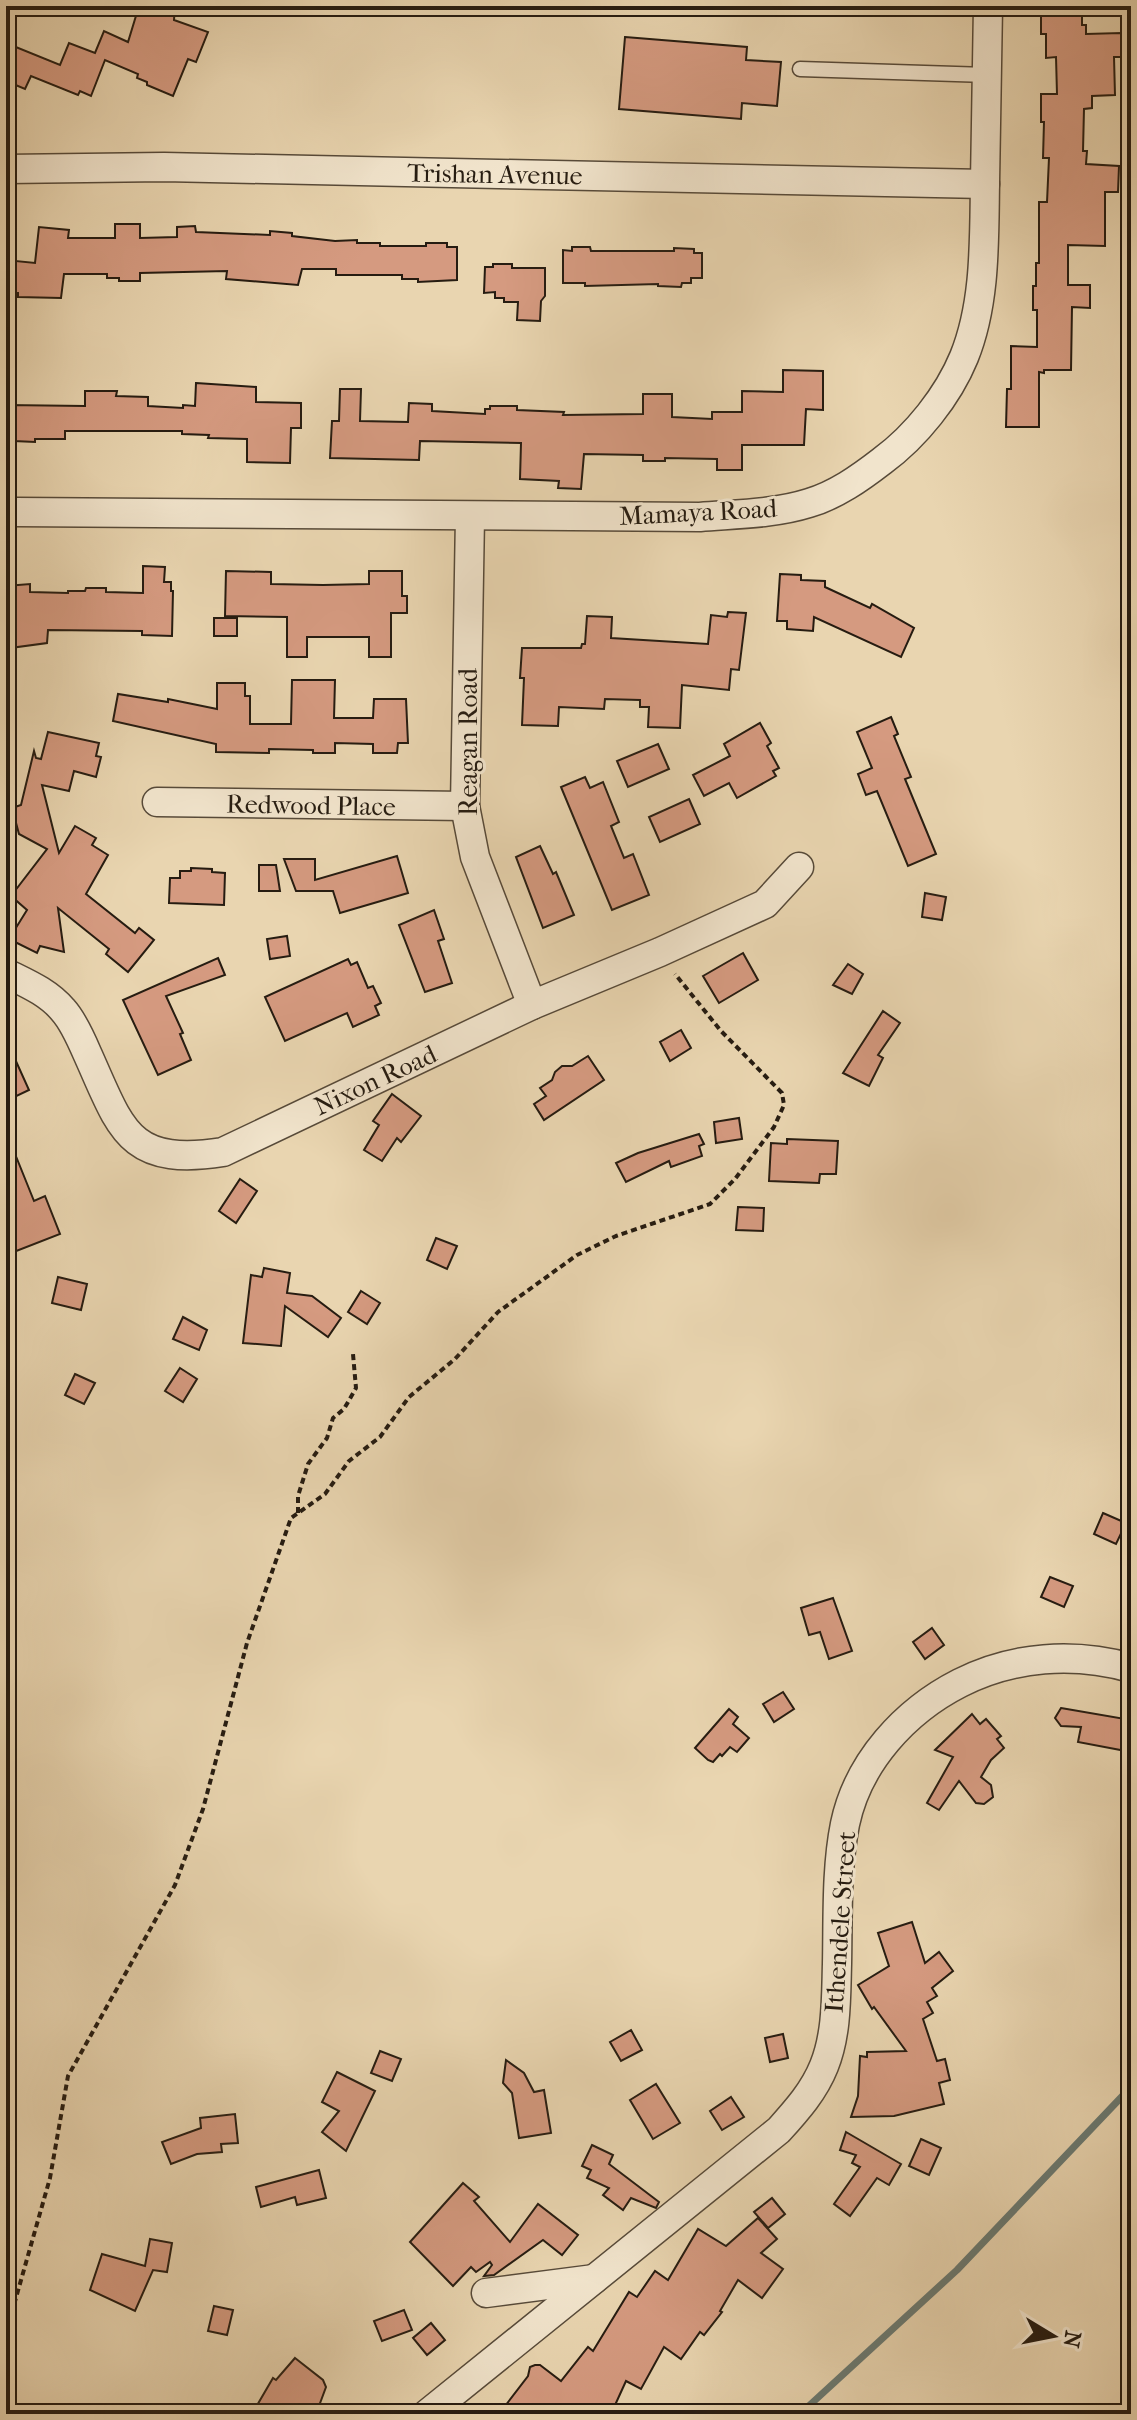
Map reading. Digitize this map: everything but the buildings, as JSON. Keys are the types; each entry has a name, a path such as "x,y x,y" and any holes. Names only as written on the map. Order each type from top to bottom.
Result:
{"street":[{"name":"Mamaya Road","path":"16,512 700,517 773,511 808,504 828,496 895,452 945,392 964,357 976,318 985,248 988,6"},
{"name":"Trishan Avenue","path":"6,169 179,167 985,184"},
{"name":"Reagan Road","path":"470,516 465,806 475,857 532,1005"},
{"name":"Redwood Place","path":"157,802 465,806"},
{"name":"Nixon Road","path":"6,973 36,987 64,1010 82,1041 120,1124 140,1144 159,1152 189,1157 223,1152 532,1005 765,904 799,867"},
{"name":"Ithendele Street","path":"427,2414 779,2130 808,2098 825,2064 835,2012 839,1883 845,1823 861,1781 886,1740 910,1716 945,1691 984,1671 1030,1660 1069,1658 1131,1668"},
{"path":"486,2293 594,2279"}],"lane":[{"path":"800,69 987,75"}],"path":[{"path":"6,2333 50,2178 68,2076 175,1885 203,1809 247,1643 291,1518 325,1494 349,1461 380,1437 409,1397 455,1359 498,1312 577,1255 616,1236 710,1204 735,1179 774,1127 784,1105 782,1093 721,1031 660,952"},
{"path":"298,1513 298,1496 308,1464 327,1438 333,1418 344,1409 356,1388 353,1354"}],"waterway":[{"path":"800,2414 957,2270 1131,2087"}]}
